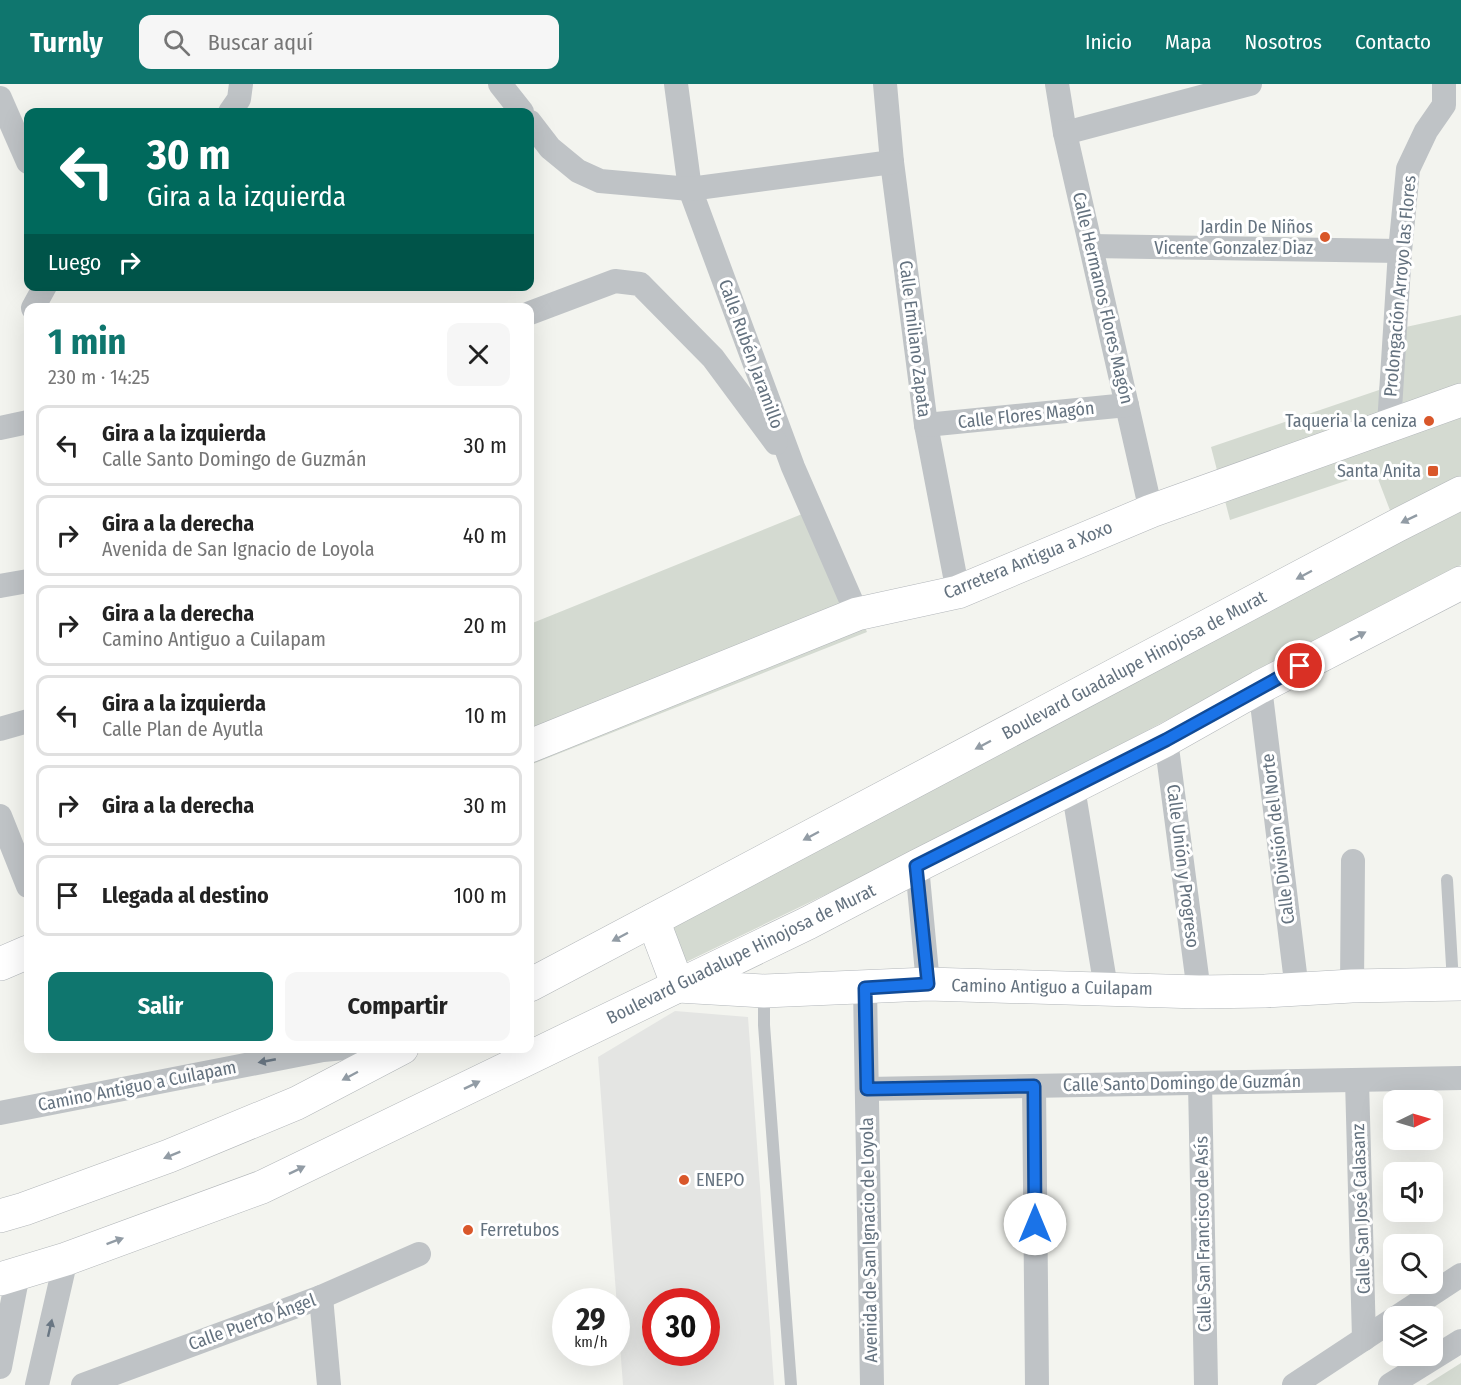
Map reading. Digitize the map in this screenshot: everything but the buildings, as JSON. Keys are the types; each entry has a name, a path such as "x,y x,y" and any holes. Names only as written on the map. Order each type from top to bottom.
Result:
{"main road":[{"name":"Carretera Antigua a Xoxo","path":"534,744 857,614 958,592 1151,511 1461,400"},
{"name":"Boulevard Guadalupe Hinojosa de Murat","path":"534,983 1461,494"},
{"name":"Boulevard Guadalupe Hinojosa de Murat","path":"9,1276 66,1259 262,1186 808,923 1166,740 1260,687 1461,583"},
{"path":"653,920 678,986"},
{"path":"0,964 24,954"},
{"name":"Camino Antiguo a Cuilapam","path":"678,986 764,991 928,984 1199,992 1457,984"},
{"path":"0,1216 169,1156 297,1103 392,1053"}],"street":[{"path":"500,84 519,108"},
{"name":"Calle Rubén Jaramillo","path":"676,84 690,189 793,467 857,614"},
{"name":"Calle Emiliano Zapata","path":"885,84 892,162 926,425 958,592"},
{"name":"Calle Hermanos Flores Magón","path":"1056,84 1065,133 1151,511"},
{"path":"1065,133 1250,84"},
{"path":"0,98 24,153"},
{"name":"Prolongación Arroyo las Flores","path":"1389,424 1400,251 1408,169 1426,131 1450,98"},
{"path":"534,127 550,148 578,171 600,181 690,189 892,162"},
{"path":"1091,246 1400,251"},
{"path":"534,311 615,281 640,284 713,358 793,467"},
{"name":"Calle Flores Magón","path":"926,425 1127,405"},
{"path":"0,428 24,423"},
{"path":"0,586 24,582"},
{"name":"Calle División del Norte","path":"1260,687 1297,990"},
{"path":"0,729 24,722"},
{"name":"Calle Unión y Progreso","path":"1166,740 1199,992"},
{"path":"1073,788 1106,988"},
{"path":"0,816 24,876"},
{"path":"1352,986 1353,861"},
{"path":"916,866 928,984"},
{"name":"Avenida de San Ignacio de Loyola","path":"865,988 872,1385"},
{"name":"Camino Antiguo a Cuilapam","path":"0,1113 308,1053"},
{"name":"Calle Santo Domingo de Guzmán","path":"867,1089 1461,1078"},
{"name":"Calle San José Calasanz","path":"1357,1080 1364,1339"},
{"name":"Calle San Francisco de Asís","path":"1200,1083 1206,1385"},
{"path":"1034,1086 1036,1385"},
{"name":"Calle Puerto Ángel","path":"82,1385 119,1378 321,1297 419,1254"},
{"path":"37,1385 66,1259"},
{"path":"1413,1306 1461,1275"},
{"path":"0,1367 9,1276"},
{"path":"321,1297 329,1385"},
{"path":"1294,1385 1383,1326"},
{"path":"1390,1385 1461,1341"}],"lane":[{"path":"1448,880 1457,984"},
{"path":"764,991 764,1025 790,1385"}],"shaded area":[{"path":"1461,315 1461,490 1396,526 1375,471 1230,520 1211,447 1379,390 1392,330"},
{"path":"812,510 867,632 534,763 534,622"},
{"path":"1461,510 1461,565 943,838 684,963 662,924"},
{"name":"ENEPO","path":"675,1011 748,1017 774,1385 623,1385 622,1366 630,1366 630,1288 616,1288 598,1057"},
{"path":"1461,1363 1461,1385 1426,1385"}],"place":[{"name":"Jardin De Niños Vicente Gonzalez Diaz","path":"1325,237"},
{"name":"Taqueria la ceniza","path":"1429,421"},
{"name":"Santa Anita","path":"1433,471"},
{"name":"ENEPO","path":"684,1180"},
{"name":"Ferretubos","path":"468,1230"}],"route":[{"path":"1035,1224 1034,1086 867,1089 865,988 928,984 916,866 1166,740 1300,666"}]}
